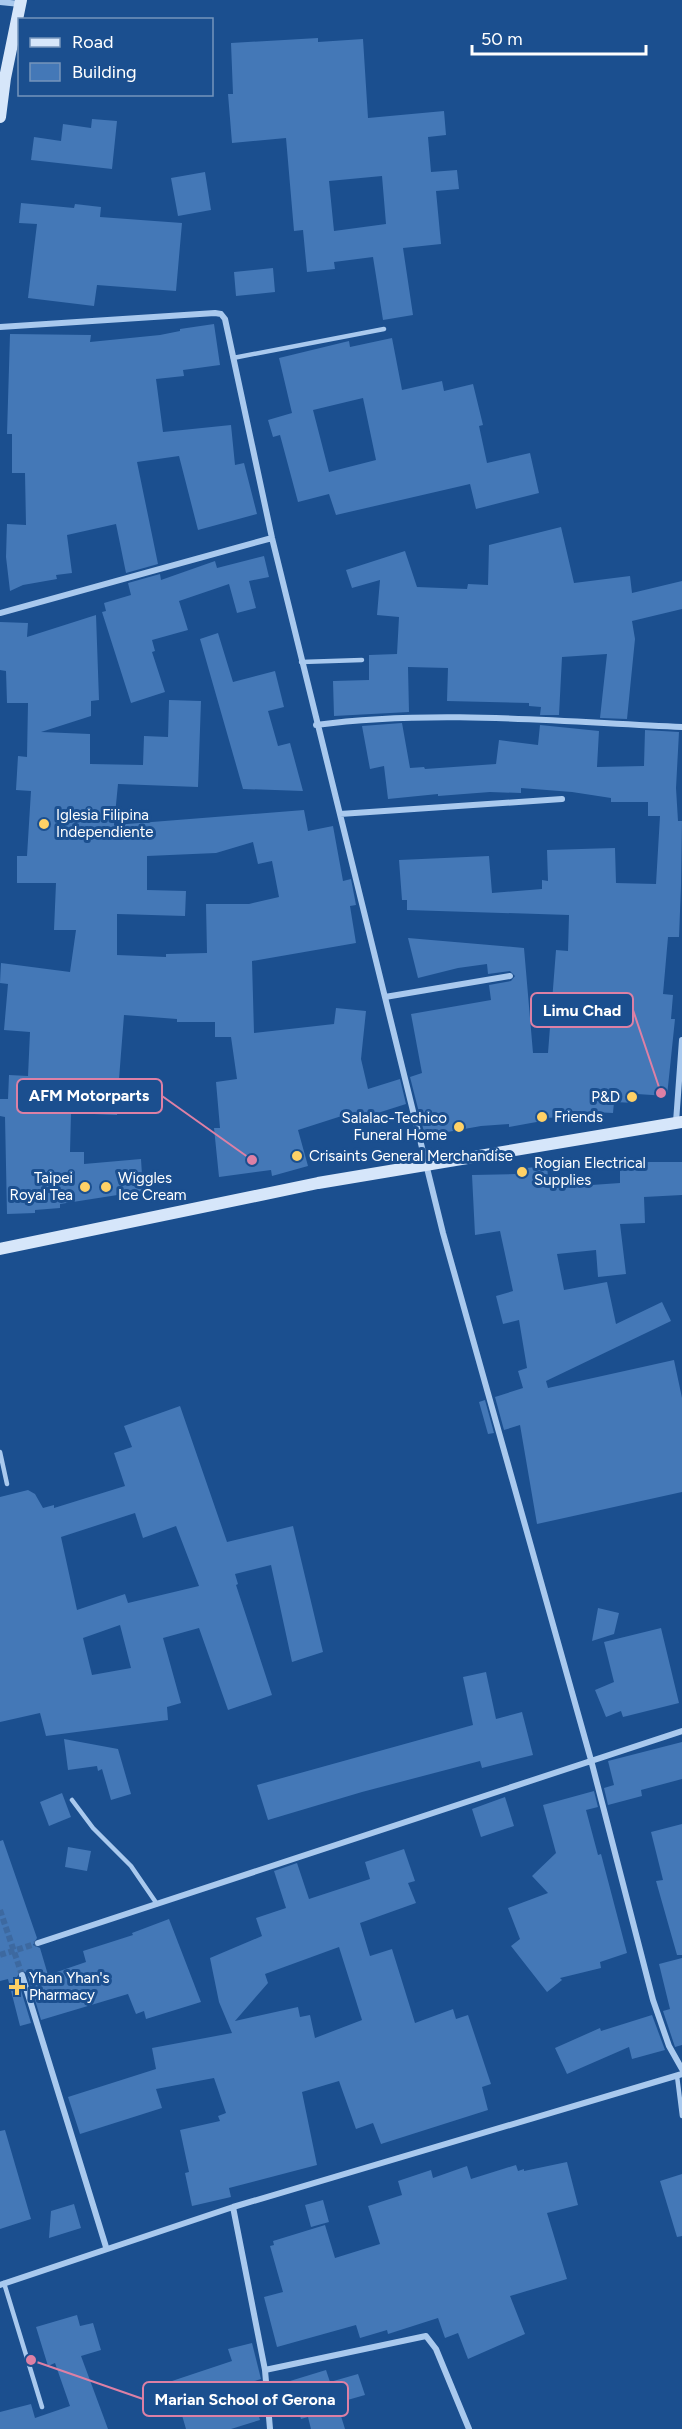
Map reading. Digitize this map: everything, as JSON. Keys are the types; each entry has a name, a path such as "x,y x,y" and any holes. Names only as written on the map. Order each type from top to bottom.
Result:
{"main road":[{"path":"0,117 20,2"},
{"path":"0,1249 251,1196 679,1122"}],"street":[{"path":"0,2 20,2"},
{"path":"0,327 215,313 221,314 225,319 272,538 316,725 457,1287 591,1760 653,2000 669,2046 682,2069"},
{"path":"0,613 272,538"},
{"path":"316,725 352,720 430,717 682,727"},
{"path":"340,814 562,799"},
{"path":"385,997 510,976"},
{"path":"679,1122 682,1040"},
{"path":"38,1943 682,1731"},
{"path":"22,1975 106,2247"},
{"path":"2,2284 106,2247 233,2207 680,2075"},
{"path":"233,2207 265,2370 270,2429"},
{"path":"265,2370 411,2337 426,2336 436,2349 469,2429"}],"lane":[{"path":"233,358 384,329"},
{"path":"301,662 362,660"},
{"path":"0,1452 7,1484"},
{"path":"72,1800 93,1828 130,1866 157,1904"},
{"path":"680,2075 682,2116"},
{"path":"2,2284 42,2407"}],"building":[{"path":"318,38 318,42 363,39 368,118 444,111 446,135 428,137 431,172 457,170 459,189 436,191 441,244 403,248 413,315 383,320 373,257 334,262 335,269 307,272 303,230 294,231 286,138 232,143 228,94 233,94 231,43","holes":["382,176 386,224 334,231 329,181"]},
{"path":"92,119 117,121 112,169 31,160 34,137 61,141 63,124 91,128"},
{"path":"205,172 211,210 178,216 171,178"},
{"path":"21,203 74,208 75,204 101,207 100,217 182,223 176,291 97,285 94,306 28,298 37,224 19,223"},
{"path":"273,268 275,292 236,296 234,272"},
{"path":"214,324 220,365 183,370 184,376 156,379 163,432 231,425 235,465 244,463 257,514 198,530 179,456 137,462 158,564 126,573 116,524 67,535 72,573 56,575 57,579 23,585 10,591 6,557 7,524 26,525 25,473 12,473 12,434 7,434 10,334 91,335 90,342 160,335 180,331 180,329"},
{"path":"392,338 402,390 442,381 444,391 473,384 483,425 479,426 487,463 530,453 539,493 476,509 470,484 336,515 329,494 298,502 280,435 273,437 268,420 292,413 279,358 349,341 350,347","holes":["363,398 376,460 329,472 313,410"]},
{"path":"561,527 574,583 630,576 632,593 682,581 682,609 632,621 635,639 627,719 600,718 607,654 562,657 559,715 540,715 541,707 529,706 529,703 447,701 448,668 408,667 409,712 334,716 333,681 369,680 369,655 397,654 399,617 377,615 380,580 352,588 346,570 405,551 417,587 467,589 468,584 488,585 489,545"},
{"path":"264,556 269,577 249,581 256,608 237,613 229,584 179,601 188,630 152,640 155,651 152,652 165,692 131,703 102,612 106,611 104,603 131,595 128,583 160,574 161,580 215,561 217,568"},
{"path":"96,615 99,700 91,701 91,716 41,732 90,734 90,764 143,765 144,736 168,737 169,700 201,701 198,787 118,784 114,825 304,810 308,831 333,826 343,881 351,879 356,905 350,906 356,943 252,961 254,1033 334,1024 336,1008 366,1011 361,1059 368,1089 400,1079 406,1104 365,1117 363,1114 352,1117 351,1113 298,1130 308,1166 272,1176 271,1170 219,1177 214,1128 220,1128 216,1082 237,1079 231,1037 215,1037 215,1022 177,1022 177,1019 124,1015 119,1079 146,1084 137,1108 118,1101 117,1115 71,1113 70,1152 84,1152 84,1164 141,1159 143,1191 60,1204 60,1208 35,1210 35,1213 7,1214 5,1117 0,1116 0,1099 8,1099 9,1075 28,1076 30,1032 4,1030 8,984 0,983 1,963 70,972 76,930 54,930 56,883 17,883 17,856 27,856 31,791 16,790 18,756 27,757 28,703 7,703 6,671 0,670 0,622 28,623 27,637","holes":["253,842 258,864 272,861 279,897 249,904 206,904 207,953 166,954 166,957 117,955 117,914 185,916 186,891 147,890 147,856 216,853"]},
{"path":"218,633 233,682 275,671 284,707 268,711 278,746 290,743 303,791 243,789 200,639"},
{"path":"402,723 410,768 424,767 425,769 496,764 499,740 538,745 540,725 599,731 597,767 644,766 645,730 679,732 676,788 678,821 682,821 679,937 668,937 663,994 673,995 671,1019 675,1019 667,1096 637,1094 636,1103 614,1102 613,1113 571,1111 571,1117 541,1118 542,1121 509,1127 509,1124 481,1126 425,1136 410,1077 422,1073 411,1014 491,1000 489,985 511,981 515,976 510,971 488,974 487,964 458,968 418,978 408,938 524,948 533,1053 548,1053 556,950 568,951 569,915 407,910 407,900 402,900 399,860 489,856 492,893 542,889 542,880 548,881 547,850 615,848 616,883 656,884 660,816 648,816 648,802 611,802 611,798 521,788 521,793 490,792 438,796 438,794 388,799 384,766 370,769 362,726"},
{"path":"620,1162 682,1162 682,1195 644,1197 645,1223 620,1224 626,1274 598,1277 596,1250 557,1254 564,1290 607,1282 616,1324 662,1302 671,1321 546,1381 548,1388 674,1360 682,1398 682,1492 537,1524 520,1425 504,1430 495,1397 523,1388 518,1371 527,1368 519,1320 503,1324 496,1296 513,1291 500,1231 475,1235 472,1175 516,1174 516,1169 547,1166 549,1188 620,1183"},
{"path":"485,1400 494,1433 488,1434 479,1402"},
{"path":"180,1406 227,1542 293,1526 323,1652 292,1662 271,1565 235,1574 238,1584 236,1585 272,1695 228,1710 199,1628 163,1638 181,1703 167,1707 168,1720 46,1736 40,1713 0,1722 0,1497 28,1490 35,1494 43,1508 54,1505 54,1508 125,1486 114,1453 132,1447 124,1426","holes":["135,1513 143,1538 176,1526 199,1586 128,1603 125,1594 77,1610 61,1537","120,1625 131,1668 92,1675 83,1638"]},
{"path":"598,1608 619,1613 614,1634 592,1641"},
{"path":"661,1628 679,1703 623,1717 621,1711 606,1717 595,1690 614,1682 604,1642"},
{"path":"486,1672 496,1719 522,1712 533,1755 482,1768 480,1761 268,1820 257,1785 473,1725 463,1677"},
{"path":"64,1739 118,1749 131,1794 111,1800 102,1769 98,1771 97,1766 68,1770"},
{"path":"682,1742 682,1779 641,1790 642,1796 608,1805 604,1788 614,1785 608,1761"},
{"path":"594,1791 598,1807 586,1810 598,1855 601,1854 627,1953 600,1962 601,1968 560,1978 562,1980 547,1992 511,1946 520,1939 508,1908 548,1893 532,1876 556,1853 543,1805"},
{"path":"62,1793 71,1817 49,1826 40,1802"},
{"path":"505,1797 514,1826 481,1837 472,1809"},
{"path":"682,1824 682,1955 677,1955 656,1881 663,1880 651,1832"},
{"path":"3,1840 37,1938 33,1945 40,1948 48,1975 86,1962 83,1951 133,1935 132,1933 169,1919 201,2002 146,2019 144,2011 136,2014 128,1994 41,2020 27,1973 21,1970 17,1977 31,2023 20,2026 8,1979 0,1981 0,1841"},
{"path":"68,1847 91,1851 87,1871 65,1867"},
{"path":"404,1849 415,1881 408,1883 416,1903 360,1923 370,1956 392,1949 415,2023 453,2009 456,2019 468,2015 491,2084 482,2087 488,2110 381,2144 373,2123 356,2129 339,2081 302,2092 317,2165 229,2188 231,2197 192,2206 185,2173 189,2172 180,2130 220,2121 218,2116 226,2113 214,2078 156,2089 162,2108 80,2134 68,2097 156,2069 152,2048 232,2033 219,2002 210,1958 262,1936 256,1918 286,1908 274,1871 297,1863 309,1899 370,1879 365,1862","holes":["339,1947 362,2020 315,2038 310,2015 300,2017 298,2007 235,2021 268,1983 265,1974"]},
{"path":"682,1958 682,2045 675,2047 663,2011 670,2009 659,1964"},
{"path":"652,2015 665,2050 632,2059 629,2047 567,2074 555,2048 600,2028 601,2031"},
{"path":"5,2130 31,2219 0,2229 0,2131"},
{"path":"567,2162 578,2205 547,2213 567,2279 510,2296 525,2334 468,2359 458,2333 445,2338 438,2318 388,2334 387,2330 360,2338 356,2325 277,2347 264,2297 283,2292 270,2246 274,2245 273,2241 325,2225 335,2258 380,2244 368,2206 402,2195 398,2181 431,2170 433,2178 467,2166 471,2179 516,2165 518,2171 524,2169 524,2171"},
{"path":"682,2174 682,2236 677,2237 660,2181"},
{"path":"323,2200 329,2222 311,2227 305,2205"},
{"path":"74,2204 81,2228 49,2238 51,2211"},
{"path":"77,2315 80,2326 93,2323 101,2350 81,2356 108,2429 0,2429 0,2412 31,2404 35,2418 70,2406 55,2363 48,2366 36,2327"},
{"path":"252,2343 261,2379 248,2383 260,2420 231,2429 186,2429 172,2381 232,2361 228,2349"},
{"path":"326,2370 330,2382 358,2374 365,2395 337,2403 345,2429 311,2429 308,2417 301,2419 290,2381"}],"tunnel":[{"path":"0,1910 22,1975"},
{"path":"0,1955 38,1943"}],"place":[{"name":"Iglesia Filipina Independiente","path":"44,824"},
{"name":"Limu Chad","path":"661,1093"},
{"name":"P&D","path":"632,1097"},
{"name":"Friends","path":"542,1117"},
{"name":"Salalac-Techico Funeral Home","path":"459,1127"},
{"name":"Crisaints General Merchandise","path":"297,1156"},
{"name":"AFM Motorparts","path":"252,1160"},
{"name":"Rogian Electrical Supplies","path":"522,1172"},
{"name":"Taipei Royal Tea","path":"85,1187"},
{"name":"Wiggles Ice Cream","path":"106,1187"},
{"name":"Yhan Yhan's Pharmacy","path":"17,1987"},
{"name":"Marian School of Gerona","path":"31,2360"}]}
